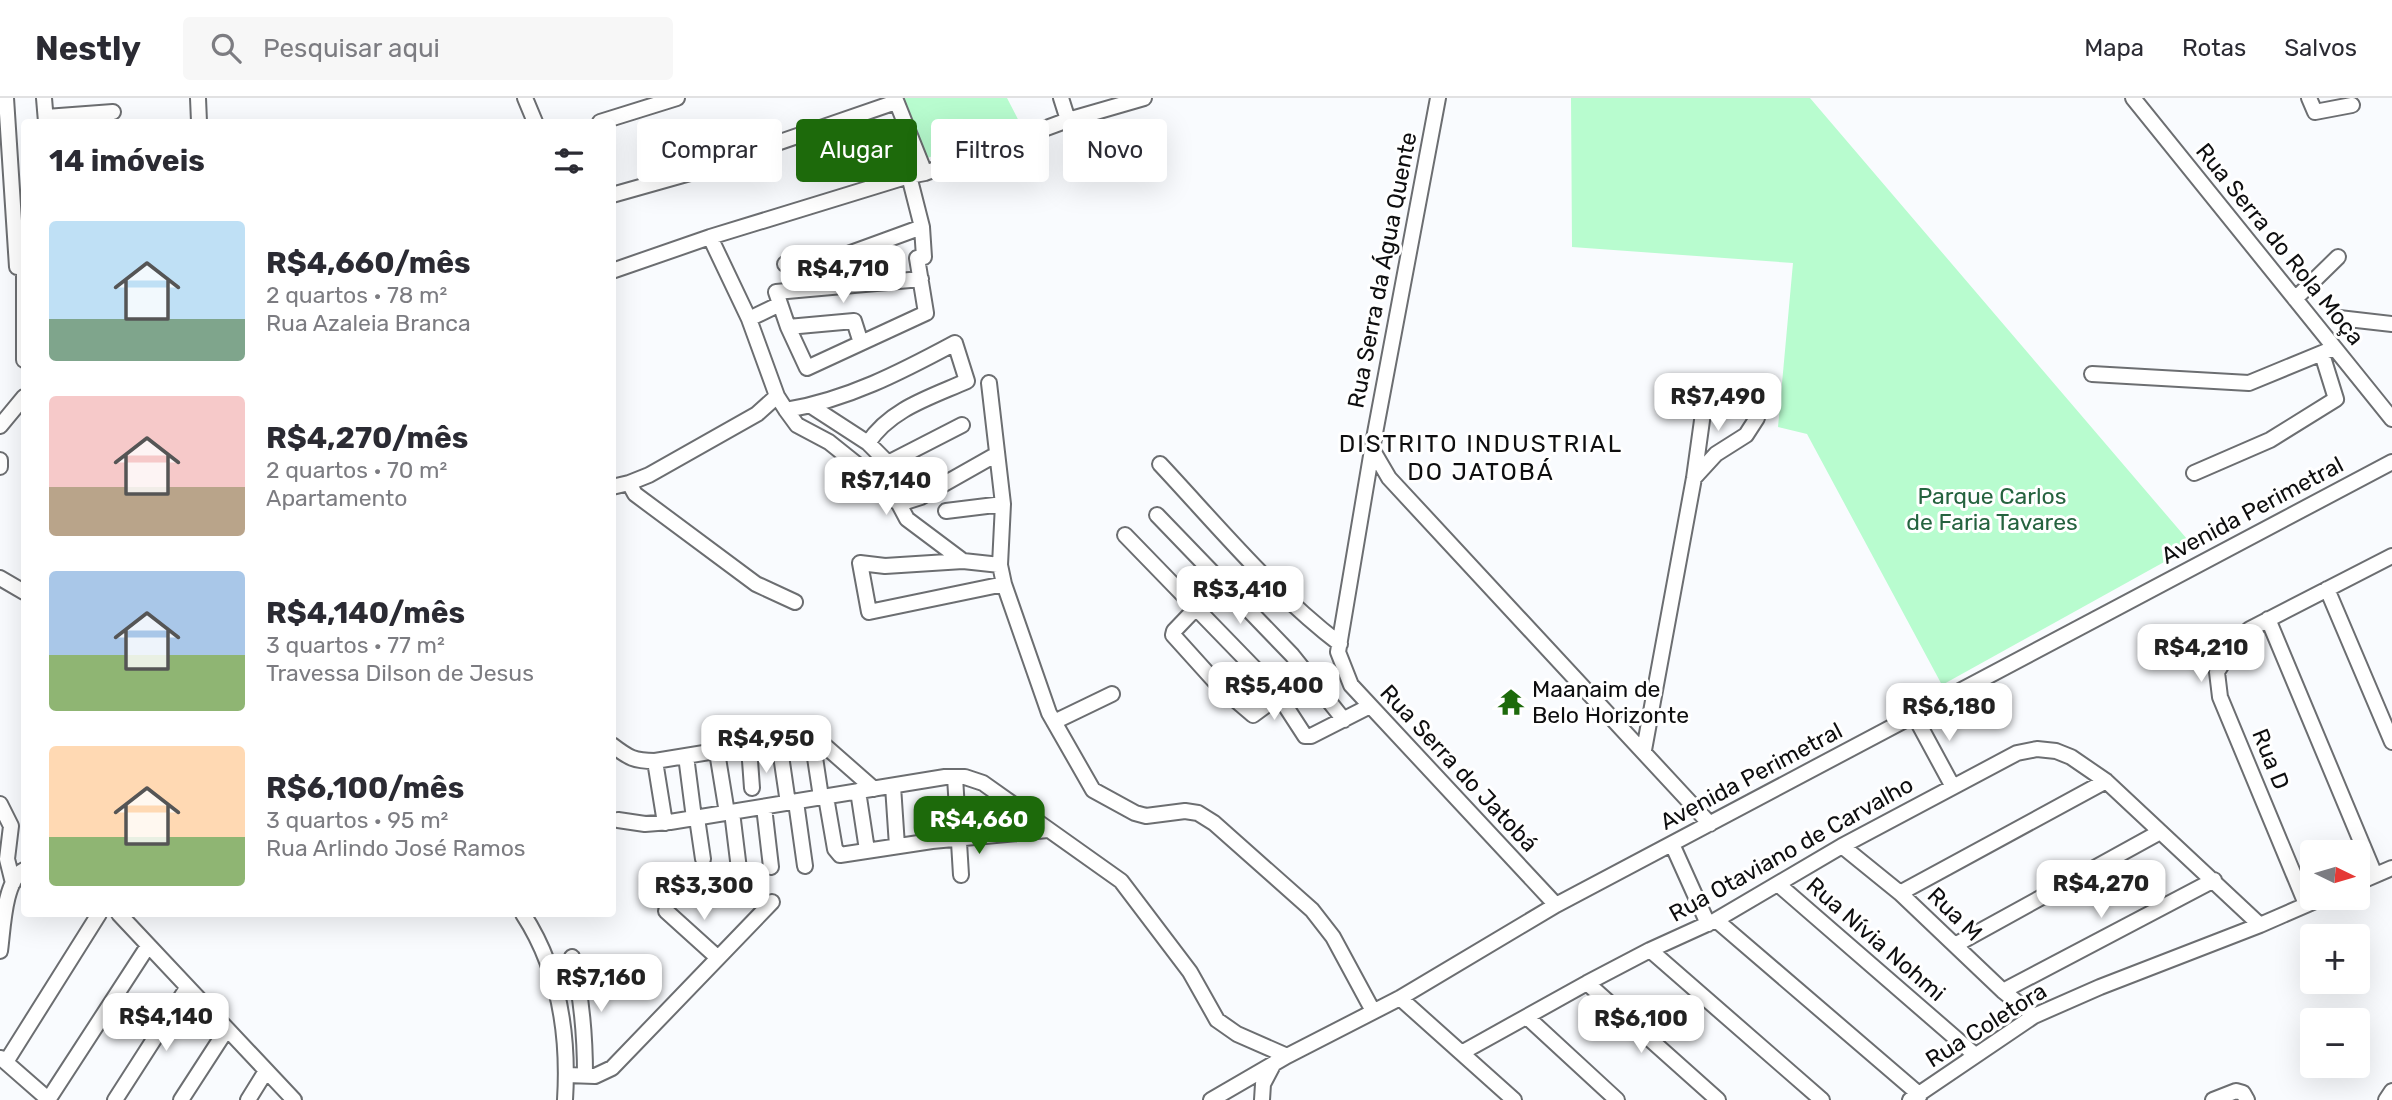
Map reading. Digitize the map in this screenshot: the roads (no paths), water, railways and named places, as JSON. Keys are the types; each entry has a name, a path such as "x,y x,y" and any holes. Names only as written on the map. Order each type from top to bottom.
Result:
{"street":[{"path":"6,98 21,256"},
{"path":"44,98 46,119"},
{"path":"198,98 199,119"},
{"path":"525,98 534,119"},
{"path":"610,119 677,98"},
{"path":"1061,98 1068,119"},
{"name":"Rua Serra da Água Quente","path":"1372,449 1438,98"},
{"name":"Rua Serra do Rola Moça","path":"2133,98 2295,299 2328,351 2392,419"},
{"path":"2309,98 2315,112 2352,105"},
{"path":"1071,119 1137,99"},
{"path":"616,194 690,173 896,100 925,173"},
{"path":"56,119 113,113"},
{"path":"917,174 1063,122"},
{"path":"616,270 710,237 889,182"},
{"path":"911,182 922,227 925,257 917,258 921,279 926,313 807,368 788,327 776,292 921,279"},
{"path":"785,264 826,262 922,227"},
{"path":"710,237 749,319 777,396 797,425 829,442 869,474 899,504 907,519 963,561"},
{"path":"2295,299 2338,257"},
{"path":"0,267 21,267"},
{"path":"749,319 780,304"},
{"path":"2339,318 2392,324"},
{"path":"788,327 854,321 861,343"},
{"path":"786,410 811,406 870,385 955,343 967,381 901,412 877,430 868,443"},
{"path":"2092,374 2249,383 2328,351 2336,399 2270,440 2194,473"},
{"path":"1644,750 1694,478 1704,406 1714,387 1722,382 1736,382 1748,388 1755,398 1757,418 1746,435 1716,454 1694,478"},
{"path":"989,383 1003,504 1000,565 1004,584 1049,713 1093,790 1135,813 1146,816 1185,811 1198,813 1214,823 1311,910 1334,937 1373,1011"},
{"path":"616,486 649,475 757,414 777,396"},
{"path":"0,426 21,401"},
{"path":"811,406 868,443 888,463 896,474 899,504"},
{"path":"888,463 962,425"},
{"path":"1372,449 1389,478 1710,824"},
{"name":"Rua Serra do Jatobá","path":"1372,449 1338,652 1351,685 1556,905"},
{"path":"899,504 921,497 997,454"},
{"path":"0,460 0,467"},
{"name":"Avenida Perimetral","path":"1211,1100 1287,1056 1400,998 1556,905 2392,462"},
{"path":"1160,464 1249,560 1340,644"},
{"path":"629,483 635,494 755,584 795,602"},
{"path":"946,511 1003,504"},
{"path":"1157,515 1311,677 1344,720"},
{"path":"1125,535 1279,696 1305,736 1311,736 1370,706"},
{"path":"1000,565 963,561 884,566 860,563 869,612 1004,584"},
{"name":"Rua D","path":"2300,889 2221,697 2217,672 2238,639 2267,619 2390,561"},
{"path":"0,578 21,590"},
{"path":"1221,582 1174,631 1174,638 1219,686 1253,715 1311,677"},
{"path":"2328,589 2392,743"},
{"path":"2267,619 2375,875"},
{"path":"1054,722 1112,694"},
{"path":"1914,715 1953,787"},
{"path":"616,748 638,761 655,761 801,737 816,738 874,789"},
{"path":"812,738 835,849 840,855 961,838 1048,830"},
{"path":"779,742 805,866"},
{"path":"749,747 752,788"},
{"name":"Rua Otaviano de Carvalho","path":"1463,1052 1650,950 1712,922 1842,846 2017,753 2038,749 2056,751 2071,757 2106,781 2260,925"},
{"path":"717,752 739,869"},
{"path":"686,756 703,859"},
{"path":"655,761 665,823"},
{"path":"618,820 645,824 665,823 955,777 983,783 1121,881 1190,972 1217,1020 1237,1034 1287,1056"},
{"path":"955,777 961,838 961,875"},
{"path":"1900,893 2106,781"},
{"path":"893,786 897,846"},
{"path":"858,791 867,850"},
{"path":"0,804 10,826 7,859 13,883"},
{"path":"764,807 771,867"},
{"path":"1955,945 2160,832"},
{"path":"1672,844 1712,922 1915,1097"},
{"name":"Rua M","path":"1842,846 1900,893 2003,991 2034,1016"},
{"path":"2370,877 2392,868"},
{"path":"0,951 6,904 13,883 21,871"},
{"path":"2003,991 2214,880"},
{"name":"Rua Nívia Nohmi","path":"1779,885 1975,1055"},
{"path":"567,1075 596,1076 612,1068 772,902"},
{"name":"Rua Coletora","path":"1915,1097 2034,1016 2300,907"},
{"path":"666,911 718,958"},
{"path":"97,917 3,1059 48,1100 148,946"},
{"path":"122,917 294,1100"},
{"path":"525,917 539,938 561,1008 567,1075 565,1100"},
{"path":"1650,950 1822,1100"},
{"path":"572,957 585,1027 585,1076"},
{"path":"1587,983 1718,1100"},
{"path":"115,1100 187,988"},
{"path":"1400,998 1514,1100"},
{"path":"1527,1017 1617,1100"},
{"path":"181,1100 227,1029"},
{"path":"1262,1100 1263,1084 1273,1065"},
{"path":"248,1100 266,1071"},
{"path":"2213,1100 2236,1091 2243,1093 2247,1100"},
{"path":"2386,1100 2392,1091"}],"place":[{"name":"Maanaim de Belo Horizonte","path":"1511,702"}],"district":[{"name":"DISTRITO INDUSTRIAL DO JATOBÁ","path":"1481,458"}],"park label":[{"name":"Parque Carlos de Faria Tavares","path":"1992,509"}]}
